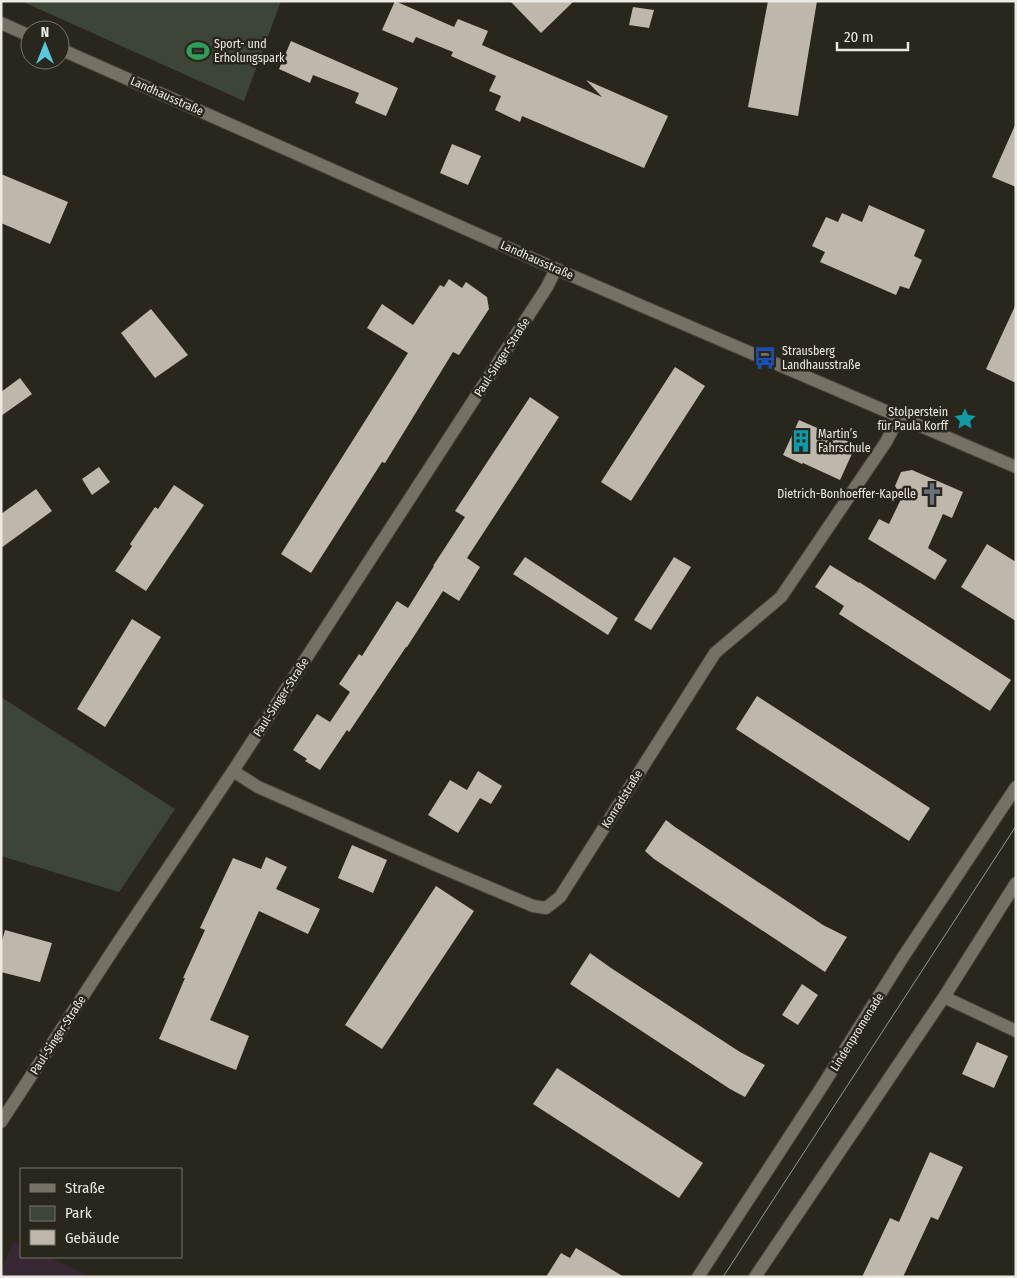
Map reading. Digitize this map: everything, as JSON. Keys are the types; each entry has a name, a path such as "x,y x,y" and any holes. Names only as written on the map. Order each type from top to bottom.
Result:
{"street":[{"path":"1,23 20,32"},
{"name":"Landhausstraße","path":"70,53 556,269 1016,467"},
{"name":"Paul-Singer-Straße","path":"1,1122 110,955 234,771 547,287 556,269"},
{"name":"Konradstraße","path":"234,771 258,787 532,906 546,908 560,897 715,653 781,597 886,442 899,417"},
{"name":"Lindenpromenade","path":"698,1277 823,1085 903,957 1016,786"},
{"path":"755,1277 944,997 1016,883"},
{"path":"944,997 1016,1031"}],"shaded area":[{"path":"14,1241 20,1244 20,1258 50,1258 92,1277 1,1277 1,1269"}],"green space":[{"name":"Sport- und Erholungspark","path":"21,1 281,1 244,101 70,23 70,20 63,20"},
{"path":"1,697 175,809 119,892 1,856"}],"building":[{"path":"395,1 454,27 458,19 488,31 482,45 602,97 586,80 668,116 644,168 522,116 520,122 495,110 501,96 489,91 496,76 451,56 453,52 416,37 413,43 382,30"},
{"path":"510,1 574,1 541,33"},
{"path":"768,1 817,1 798,116 748,107"},
{"path":"633,7 654,10 649,28 629,25"},
{"path":"291,41 398,88 386,116 355,103 359,93 313,75 310,83 279,69"},
{"path":"1016,123 1016,187 992,177"},
{"path":"452,144 481,156 468,185 440,173"},
{"path":"1,174 68,202 50,244 1,223"},
{"path":"869,205 925,230 914,256 922,260 909,289 900,286 896,295 820,262 825,252 812,246 826,217 838,222 842,213 862,222"},
{"path":"449,279 462,288 466,282 487,297 489,309 459,355 453,352 385,463 382,462 311,573 281,554 408,353 367,328 382,304 413,325 440,285 444,287"},
{"path":"1016,304 1016,383 986,369"},
{"path":"151,309 188,355 155,378 121,333"},
{"path":"675,367 705,386 631,501 601,482"},
{"path":"20,378 32,394 1,416 1,392"},
{"path":"530,397 559,417 467,558 480,567 459,601 443,591 349,732 347,730 320,770 305,761 307,759 293,750 317,714 330,722 350,692 339,684 359,654 362,656 397,601 408,608 465,517 455,511"},
{"path":"799,420 856,445 840,480 783,455"},
{"path":"99,467 110,482 92,495 82,479"},
{"path":"912,470 963,492 952,518 943,514 928,548 947,560 935,580 868,539 879,519 889,524 902,497 895,486 901,472"},
{"path":"174,485 204,505 146,591 115,571 132,546 130,544 155,507 158,509"},
{"path":"36,489 52,511 1,548 1,514"},
{"path":"987,544 1016,562 1016,621 961,587"},
{"path":"525,557 618,618 608,635 513,574"},
{"path":"674,557 691,567 651,630 634,620"},
{"path":"830,565 1011,680 990,711 839,614 844,606 815,587"},
{"path":"132,619 161,637 105,727 77,709"},
{"path":"757,696 930,808 909,841 736,729"},
{"path":"478,771 502,786 491,804 480,798 458,833 428,815 450,780 467,790"},
{"path":"666,820 823,925 847,937 825,972 654,859 645,851"},
{"path":"352,845 387,860 373,893 338,878"},
{"path":"266,857 287,867 276,889 320,909 308,934 259,911 210,1020 249,1036 236,1070 159,1039 185,978 183,978 205,930 200,928 233,858 261,869"},
{"path":"436,886 474,911 382,1049 345,1025"},
{"path":"5,930 52,943 40,982 1,972 1,944"},
{"path":"590,953 740,1052 765,1065 745,1097 570,984"},
{"path":"802,984 818,995 798,1025 782,1015"},
{"path":"977,1042 1008,1056 994,1088 962,1074"},
{"path":"557,1068 703,1163 679,1198 533,1104"},
{"path":"930,1152 963,1167 938,1220 931,1217 903,1277 862,1277 890,1218 899,1222"},
{"path":"576,1248 624,1277 546,1277 561,1253 570,1258"}],"tram line":[{"path":"723,1277 1016,826"}],"place":[{"name":"Sport- und Erholungspark","path":"198,51"},
{"name":"Strausberg Landhausstraße","path":"765,358"},
{"name":"Stolperstein für Paula Korff","path":"965,419"},
{"name":"Martin’s Fahrschule","path":"801,441"},
{"name":"Dietrich-Bonhoeffer-Kapelle","path":"932,494"}]}
